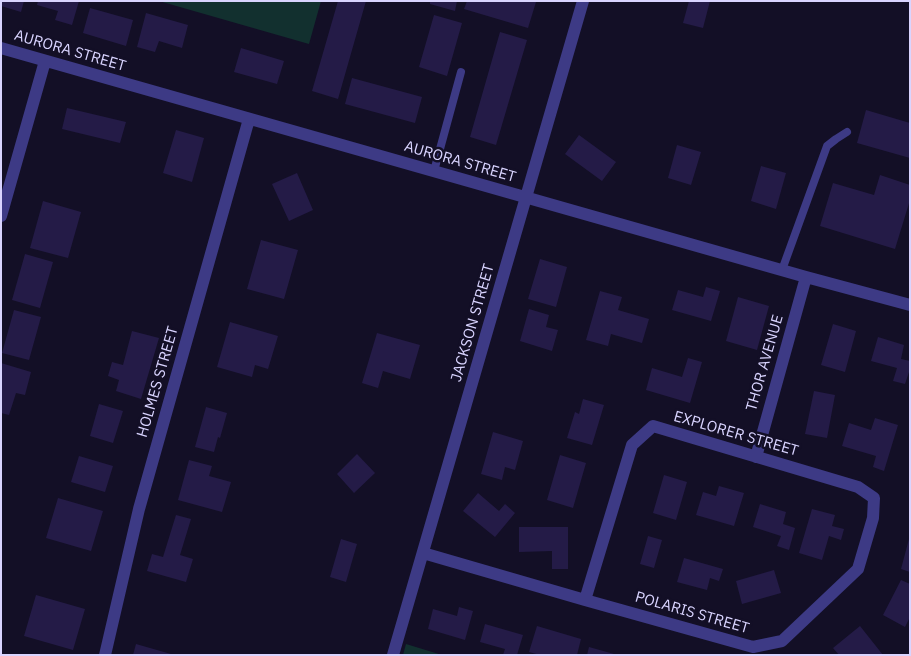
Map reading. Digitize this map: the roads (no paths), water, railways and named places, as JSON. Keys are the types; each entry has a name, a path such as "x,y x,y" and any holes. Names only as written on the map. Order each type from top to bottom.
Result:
{"street":[{"name":"JACKSON STREET","path":"393,655 584,1"},
{"name":"AURORA STREET","path":"1,48 910,305"},
{"path":"1,216 45,61"},
{"name":"HOLMES STREET","path":"105,655 139,509 249,119"},
{"name":"THOR AVENUE","path":"756,457 806,277"},
{"name":"EXPLORER STREET","path":"585,600 632,445 653,426 858,487 874,498"},
{"name":"POLARIS STREET","path":"423,553 753,647 782,641 858,568 873,518 874,498"}],"lane":[{"path":"434,171 461,72"},
{"path":"782,270 827,146 848,132"}]}
